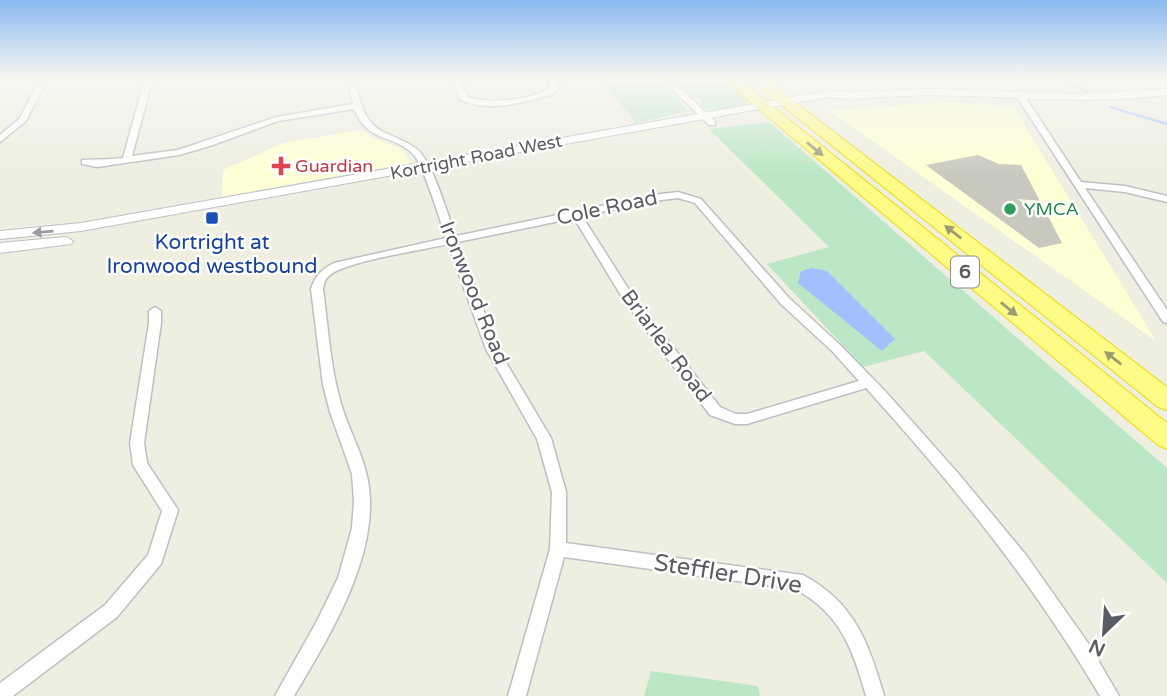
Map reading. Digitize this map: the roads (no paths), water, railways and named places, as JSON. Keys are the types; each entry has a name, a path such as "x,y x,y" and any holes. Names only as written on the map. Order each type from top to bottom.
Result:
{"highway":[{"name":"6","path":"782,110 1167,438"},
{"name":"6","path":"783,110 1167,400"}],"street":[{"path":"0,139 23,119 27,110"},
{"path":"127,160 140,110"},
{"path":"85,162 97,164 179,152 210,144 276,119 329,110"},
{"name":"Ironwood Road","path":"359,110 372,129 415,149 426,171 492,349 544,438 559,492 558,549 517,696"},
{"path":"700,110 709,119"},
{"name":"Kortright Road West","path":"0,248 73,240 426,171 758,110"},
{"path":"1030,110 1167,319"},
{"name":"Kortright Road West","path":"0,235 81,227 426,171"},
{"path":"1078,184 1125,189 1167,199"},
{"name":"Cole Road","path":"284,696 331,614 357,542 362,499 357,463 338,416 330,384 318,280 330,269 341,265 670,195 692,198 786,302 841,352 869,383 1023,561 1072,630 1110,696"},
{"name":"Briarlea Road","path":"577,215 629,299 715,411 735,419 747,419 869,383"},
{"path":"0,694 111,611 155,559 170,510 140,465 137,443 155,311"},
{"name":"Steffler Drive","path":"558,549 797,581 824,595 841,614 858,648 875,696"}],"water":[{"path":"812,268 827,271 895,339 882,351 798,283 801,271"}],"waterway":[{"path":"1122,110 1167,124"}],"place":[{"name":"Guardian","path":"281,166"},
{"name":"YMCA","path":"1010,209"},
{"name":"Kortright at Ironwood westbound","path":"212,218"}]}
